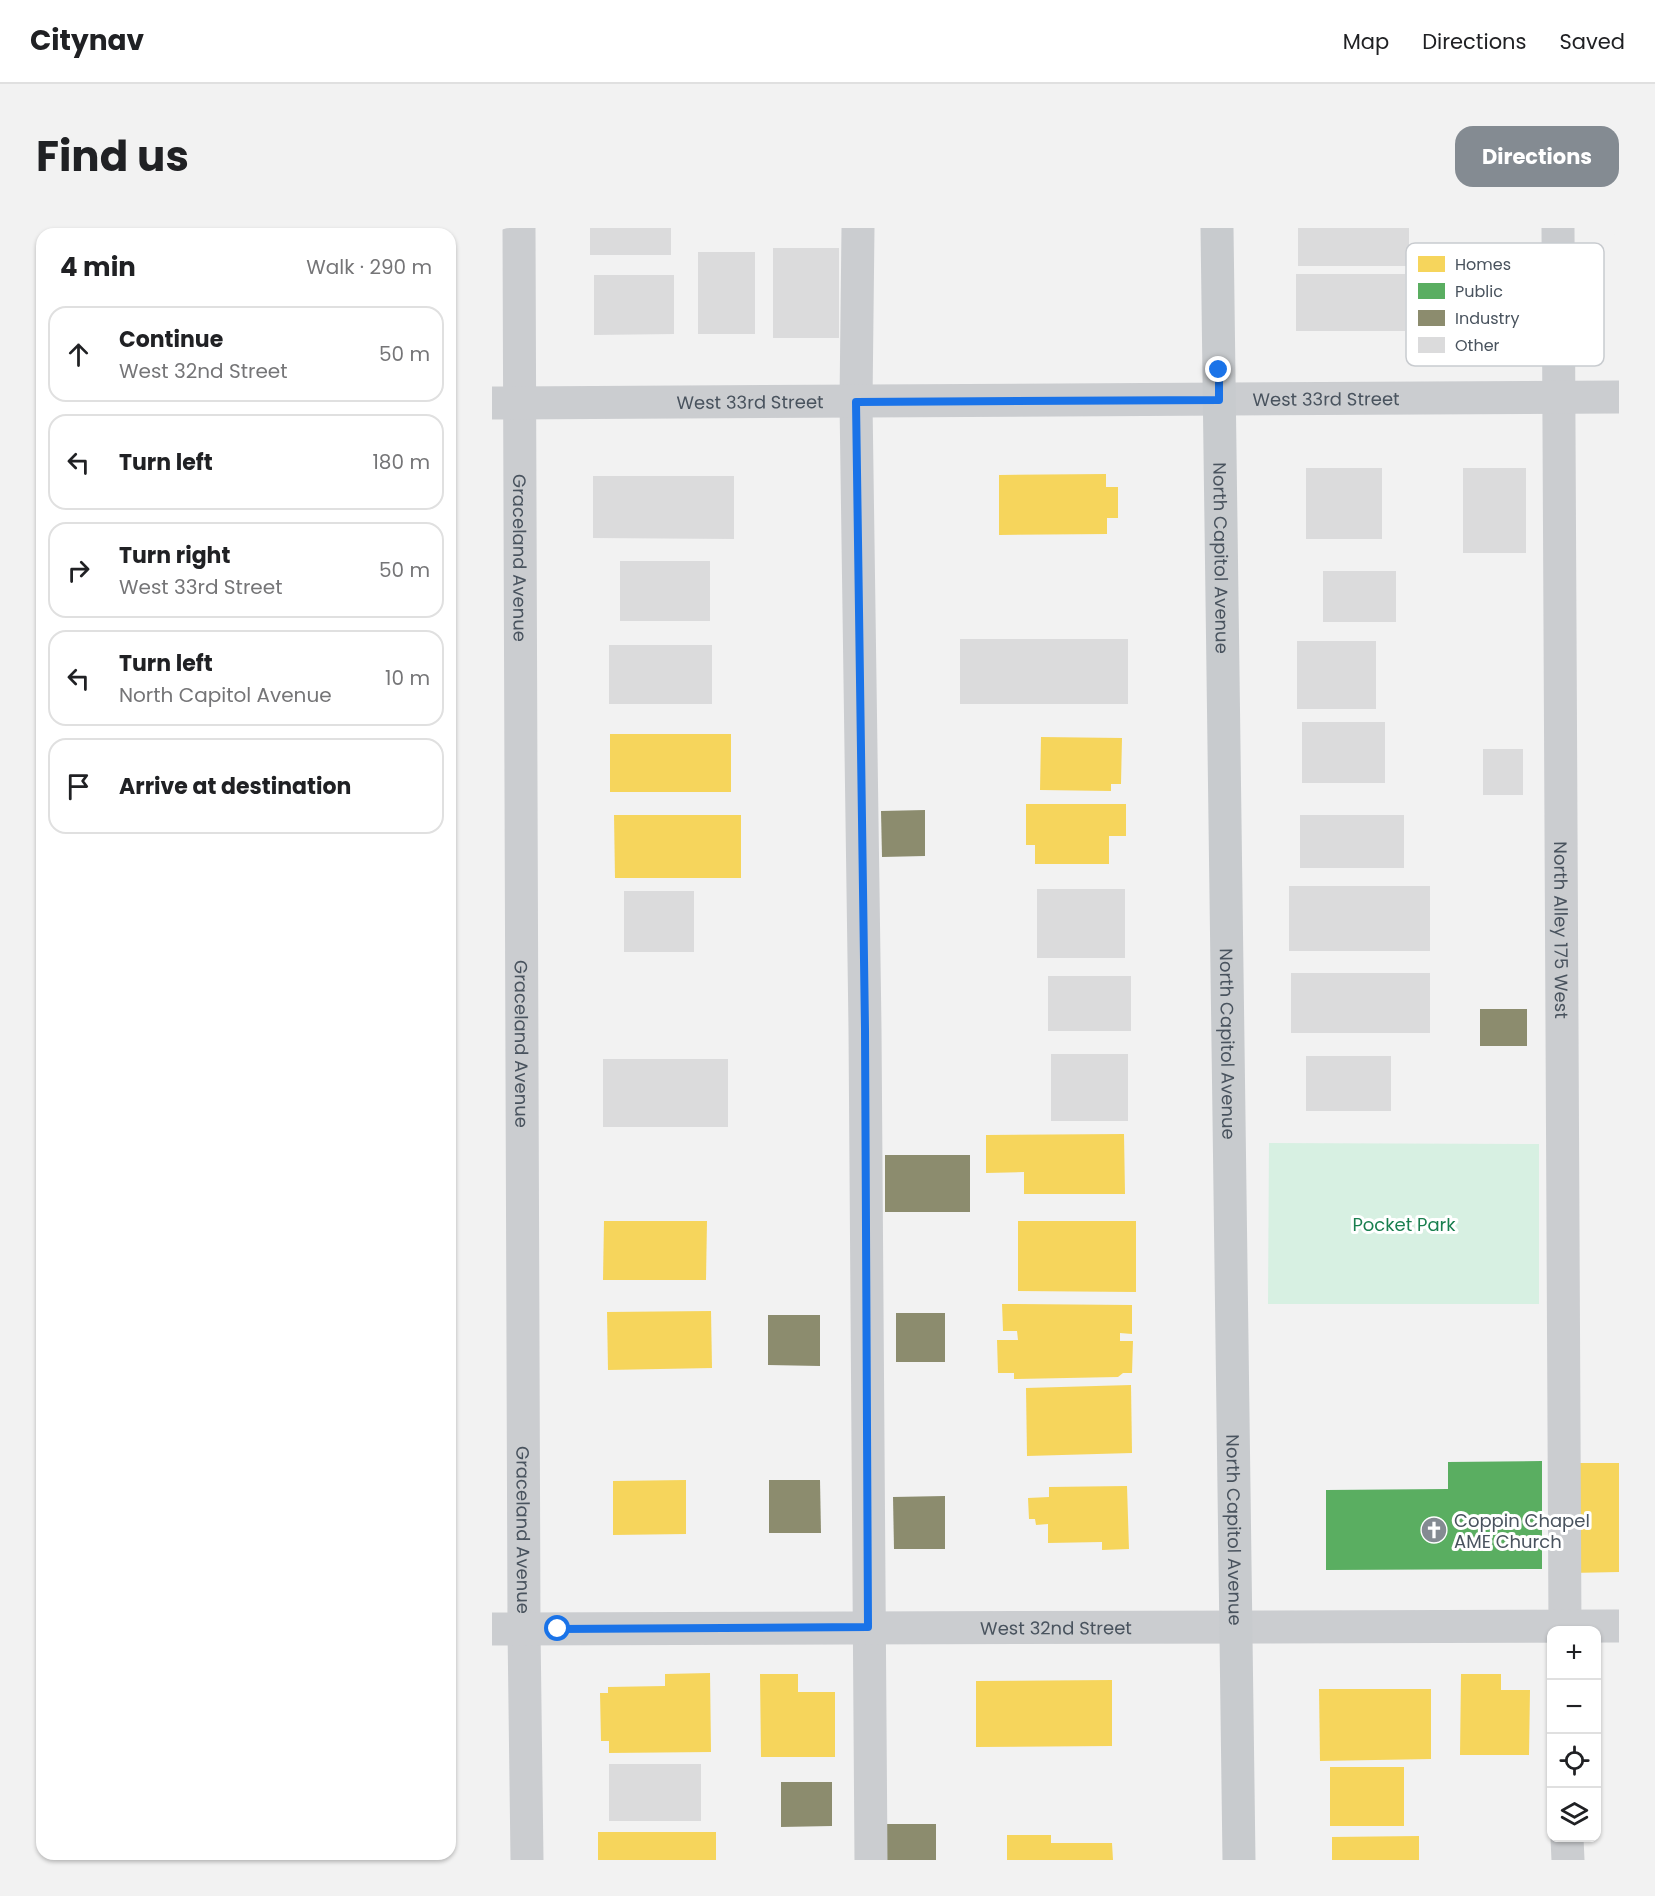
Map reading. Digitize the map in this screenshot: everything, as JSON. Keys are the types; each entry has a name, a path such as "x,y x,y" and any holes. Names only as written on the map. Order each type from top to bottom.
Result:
{"main road":[{"name":"North Capitol Avenue","path":"1217,228 1239,1860"}],"street":[{"name":"Graceland Avenue","path":"519,228 506,403 508,1629 527,1860"},
{"path":"858,228 856,402 865,1029 871,1860"},
{"name":"North Alley 175 West","path":"1558,228 1558,243"},
{"name":"North Alley 175 West","path":"1560,366 1565,1626"},
{"name":"West 33rd Street","path":"506,403 1619,397"},
{"name":"West 32nd Street","path":"508,1629 1237,1626 1547,1628"},
{"name":"West 32nd Street","path":"1601,1627 1619,1626"},
{"path":"1568,1842 1568,1860"}],"green space":[{"name":"Pocket Park","path":"1269,1143 1539,1144 1539,1304 1268,1304"}],"building: Homes":[{"path":"1106,474 1106,487 1118,487 1118,518 1107,518 1107,534 999,535 999,475"},
{"path":"610,734 731,734 731,792 610,792"},
{"path":"1041,737 1122,738 1121,784 1111,784 1111,791 1040,790"},
{"path":"1026,804 1126,804 1126,836 1109,836 1109,864 1035,864 1035,845 1026,845"},
{"path":"614,815 741,815 741,878 615,878"},
{"path":"1124,1134 1125,1194 1024,1194 1024,1172 986,1173 986,1135"},
{"path":"604,1221 707,1221 706,1280 603,1280"},
{"path":"1018,1221 1136,1221 1136,1292 1018,1291"},
{"path":"1002,1304 1132,1305 1132,1334 1120,1333 1120,1341 1133,1341 1132,1373 1123,1373 1118,1377 1014,1379 1014,1373 998,1373 997,1340 1018,1340 1017,1331 1003,1331"},
{"path":"711,1311 712,1368 608,1370 607,1312"},
{"path":"1131,1385 1132,1453 1027,1456 1026,1388"},
{"path":"1570,1463 1619,1463 1619,1572 1571,1573"},
{"path":"686,1480 686,1534 613,1535 613,1481"},
{"path":"1127,1486 1129,1549 1102,1550 1102,1542 1048,1543 1048,1524 1036,1525 1035,1519 1029,1519 1028,1498 1049,1497 1049,1487"},
{"path":"710,1673 711,1752 609,1753 609,1741 601,1741 600,1693 608,1693 608,1687 665,1686 665,1674"},
{"path":"760,1674 798,1674 798,1692 835,1692 835,1757 761,1757"},
{"path":"1461,1674 1501,1674 1501,1690 1530,1690 1529,1755 1460,1755"},
{"path":"1112,1680 1112,1746 976,1747 976,1681"},
{"path":"1319,1689 1431,1689 1431,1759 1320,1761"},
{"path":"1330,1767 1404,1767 1404,1826 1330,1826"},
{"path":"598,1832 716,1832 716,1860 598,1860"},
{"path":"1007,1835 1051,1835 1051,1843 1112,1843 1113,1860 1007,1860"},
{"path":"1419,1836 1419,1860 1332,1860 1332,1837"}],"building: Public":[{"name":"Coppin Chapel AME Church","path":"1542,1461 1542,1569 1326,1570 1326,1490 1448,1489 1448,1462"}],"building: Industry":[{"path":"925,810 925,856 882,857 881,811"},
{"path":"1480,1009 1527,1009 1527,1046 1480,1046"},
{"path":"885,1155 970,1155 970,1212 885,1212"},
{"path":"896,1313 945,1313 945,1362 896,1362"},
{"path":"768,1315 820,1315 820,1366 768,1365"},
{"path":"769,1480 820,1480 821,1533 769,1533"},
{"path":"945,1496 945,1549 894,1549 893,1497"},
{"path":"781,1782 832,1782 832,1826 781,1827"},
{"path":"885,1824 936,1824 936,1860 885,1860"}],"building: Other":[{"path":"590,228 671,228 671,255 590,255"},
{"path":"1298,228 1409,228 1409,243 1406,243 1406,266 1298,266"},
{"path":"773,248 839,248 839,338 773,338"},
{"path":"698,252 755,252 755,334 698,334"},
{"path":"1296,274 1405,274 1405,331 1296,331"},
{"path":"594,275 674,275 674,334 594,335"},
{"path":"1306,468 1382,468 1382,539 1306,539"},
{"path":"1463,468 1526,468 1526,553 1463,553"},
{"path":"593,476 734,476 734,539 593,538"},
{"path":"620,561 710,561 710,621 620,621"},
{"path":"1323,571 1396,571 1396,622 1323,622"},
{"path":"960,639 1128,639 1128,704 960,704"},
{"path":"1297,641 1376,641 1376,709 1297,709"},
{"path":"609,645 712,645 712,704 609,704"},
{"path":"1302,722 1385,722 1385,783 1302,783"},
{"path":"1483,749 1523,749 1523,795 1483,795"},
{"path":"1300,815 1404,815 1404,868 1300,868"},
{"path":"1289,886 1430,886 1430,951 1289,951"},
{"path":"1037,889 1125,889 1125,958 1037,958"},
{"path":"624,891 694,891 694,952 624,952"},
{"path":"1291,973 1430,973 1430,1033 1291,1033"},
{"path":"1048,976 1131,976 1131,1031 1048,1031"},
{"path":"1051,1054 1128,1054 1128,1121 1051,1121"},
{"path":"1306,1056 1391,1056 1391,1111 1306,1111"},
{"path":"603,1059 728,1059 728,1127 603,1127"},
{"path":"609,1764 701,1764 701,1821 609,1821"}],"place":[{"name":"Coppin Chapel AME Church","path":"1434,1530"}],"route":[{"path":"558,1629 868,1627 865,1029 856,402 1219,400 1219,370"}]}
